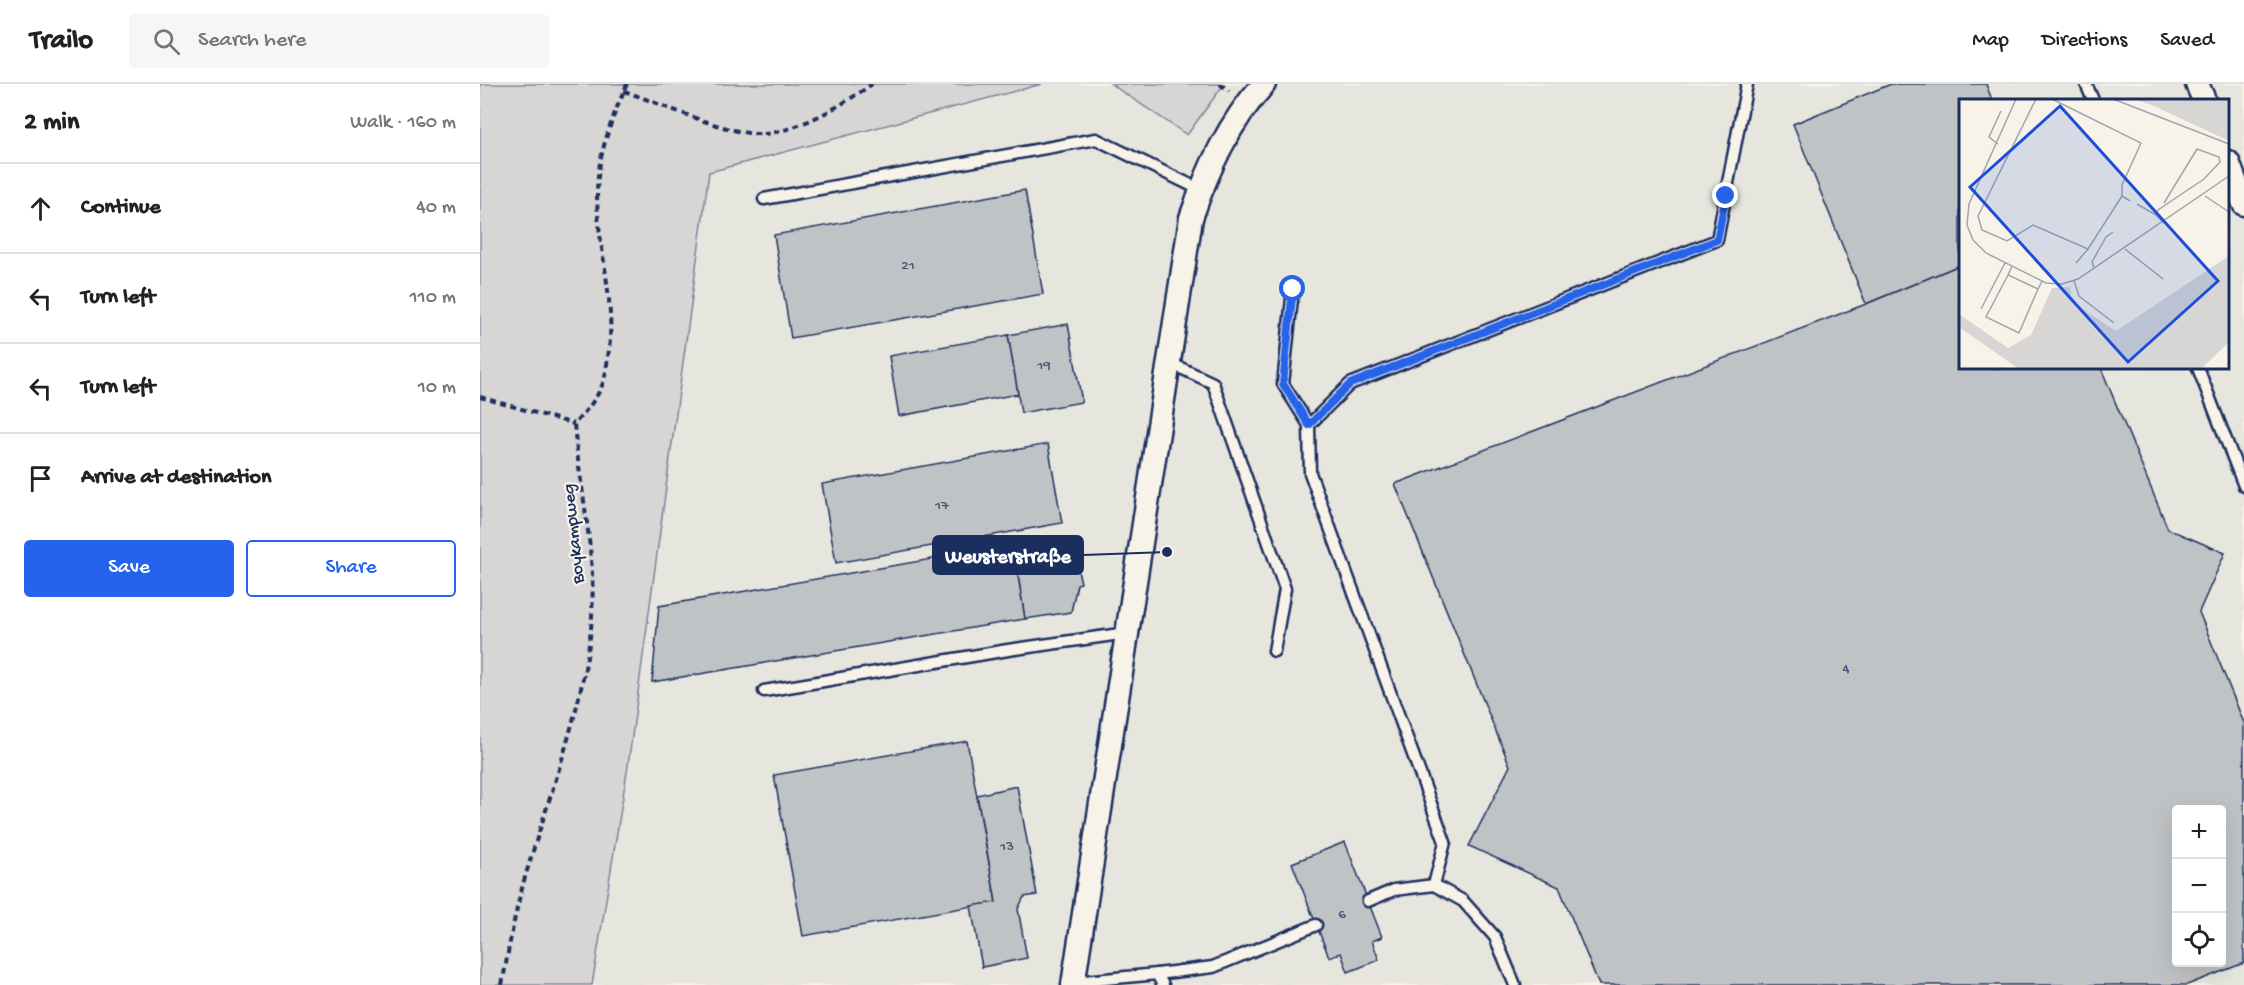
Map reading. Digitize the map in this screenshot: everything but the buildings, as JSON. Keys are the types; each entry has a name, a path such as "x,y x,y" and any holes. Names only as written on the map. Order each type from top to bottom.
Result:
{"street":[{"path":"1073,984 1191,218 1201,190 1225,139 1245,105 1264,84"},
{"path":"2197,84 2204,99"},
{"path":"2229,165 2244,204"}],"lane":[{"path":"1309,425 1350,384 1717,240 1747,84"},
{"path":"2086,84 2093,99"},
{"path":"764,199 1096,139 1201,190"},
{"path":"1293,289 1283,384 1309,425 1310,473 1445,842 1434,885"},
{"path":"1170,363 1213,383 1285,589 1274,651"},
{"path":"2198,369 2244,486"},
{"path":"764,691 1008,650 1127,633"},
{"path":"1368,902 1394,890 1434,885 1463,901 1495,937 1515,985"},
{"path":"1073,984 1212,967 1316,925"},
{"path":"1157,974 1163,985"}],"path":[{"path":"480,397 574,424 592,403 603,383 610,346 611,314 597,192 602,158 627,84"},
{"path":"624,91 742,132 764,134 792,127 822,114 852,99 872,84"},
{"name":"Boykampweg","path":"502,985 517,907 572,723 591,627 589,541 574,424"}],"shaded area":[{"path":"480,84 1042,84 709,172 628,766 592,985 480,985"},
{"path":"1042,84 1111,84 1187,135 1224,84 2244,84 2244,985 592,985 628,766 709,172"},
{"path":"1111,84 1224,84 1187,135"}],"place":[{"name":"Weusterstraße","path":"1167,552"}],"route":[{"path":"1293,289 1283,384 1309,425 1350,384 1717,240 1726,196"}]}
